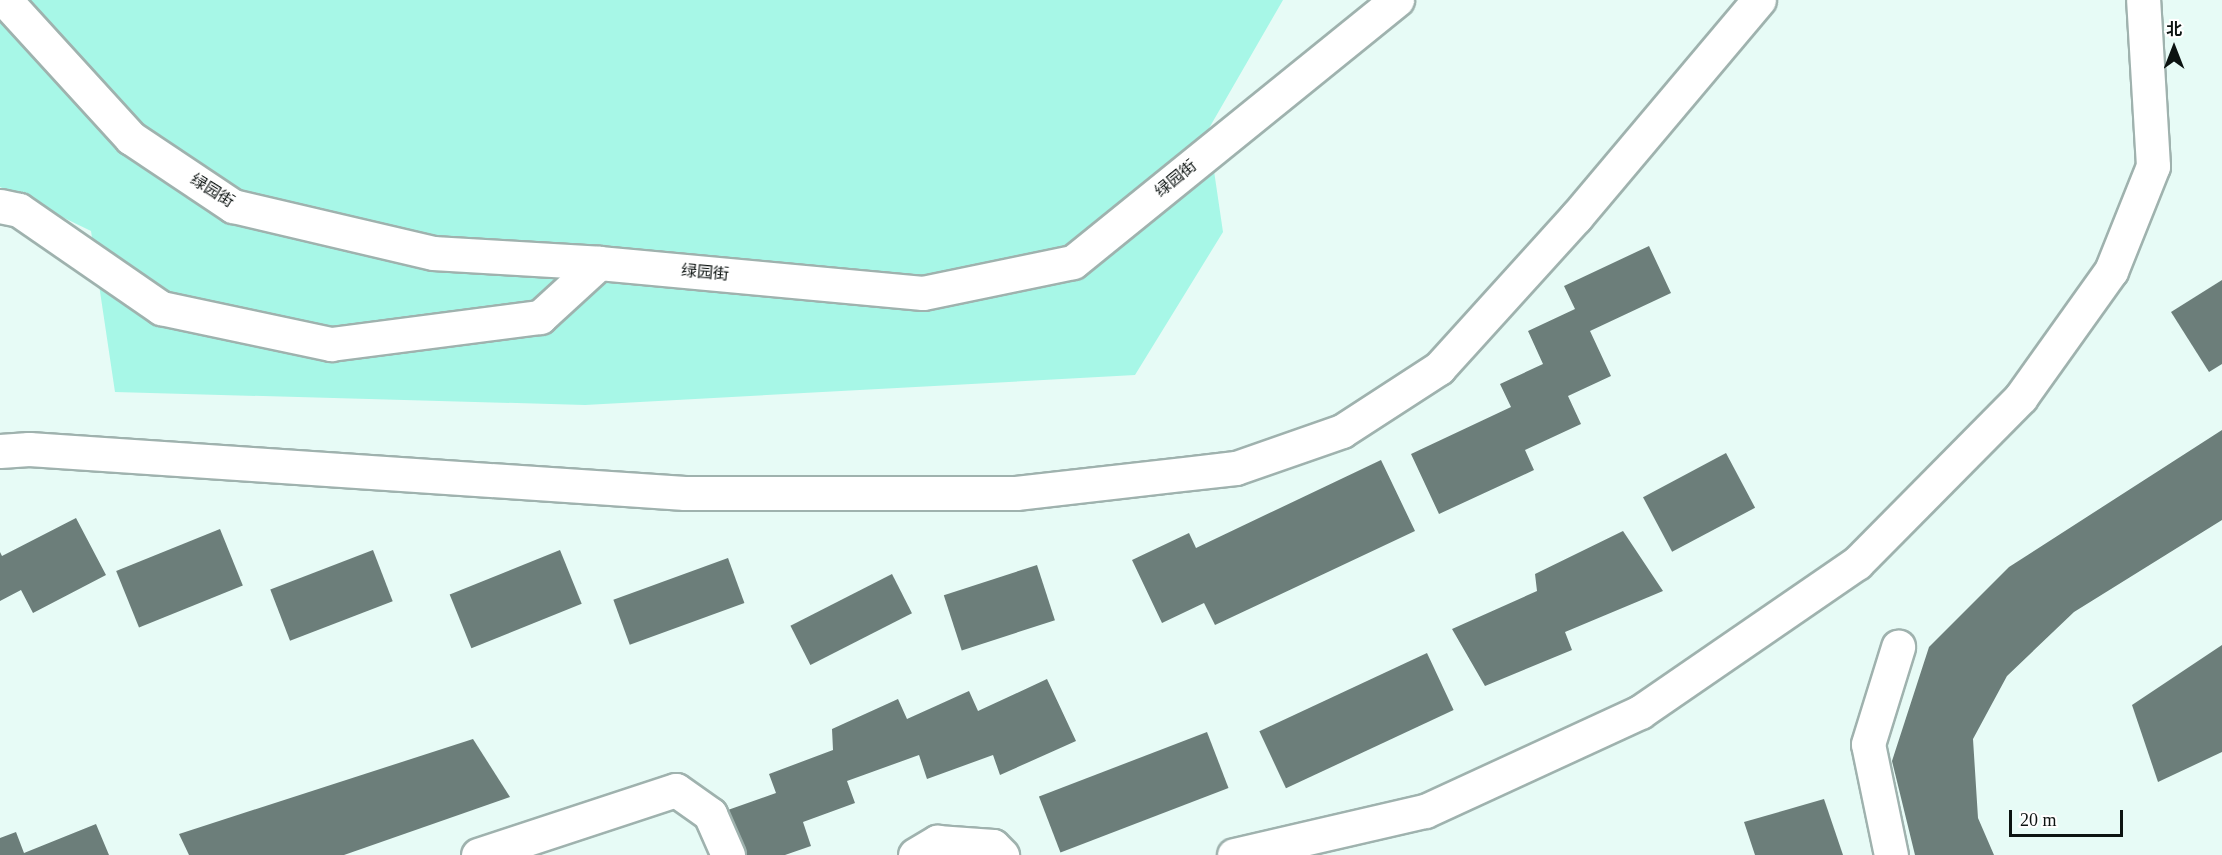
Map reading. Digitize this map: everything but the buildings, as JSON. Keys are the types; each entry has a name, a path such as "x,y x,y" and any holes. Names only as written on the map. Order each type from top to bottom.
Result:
{"street":[{"name":"绿园街","path":"5,0 131,138 233,206 433,253 599,263 923,293 1073,262 1397,0"},
{"path":"0,451 29,449 685,493 1016,493 1236,468 1342,431 1439,368 1576,217 1759,0"},
{"path":"1234,855 1425,811 1640,712 1857,564 2021,397 2111,271 2153,166 2144,0"},
{"path":"0,206 19,210 161,308 331,344 540,317 599,263"},
{"path":"1891,855 1868,744 1898,647"},
{"path":"478,855 676,790 710,814 728,855"},
{"path":"915,855 938,842 993,846 1002,855"}],"green space":[{"path":"0,0 1283,0 1208,130 1223,232 1135,375 585,405 115,392 91,231 0,187"}]}
